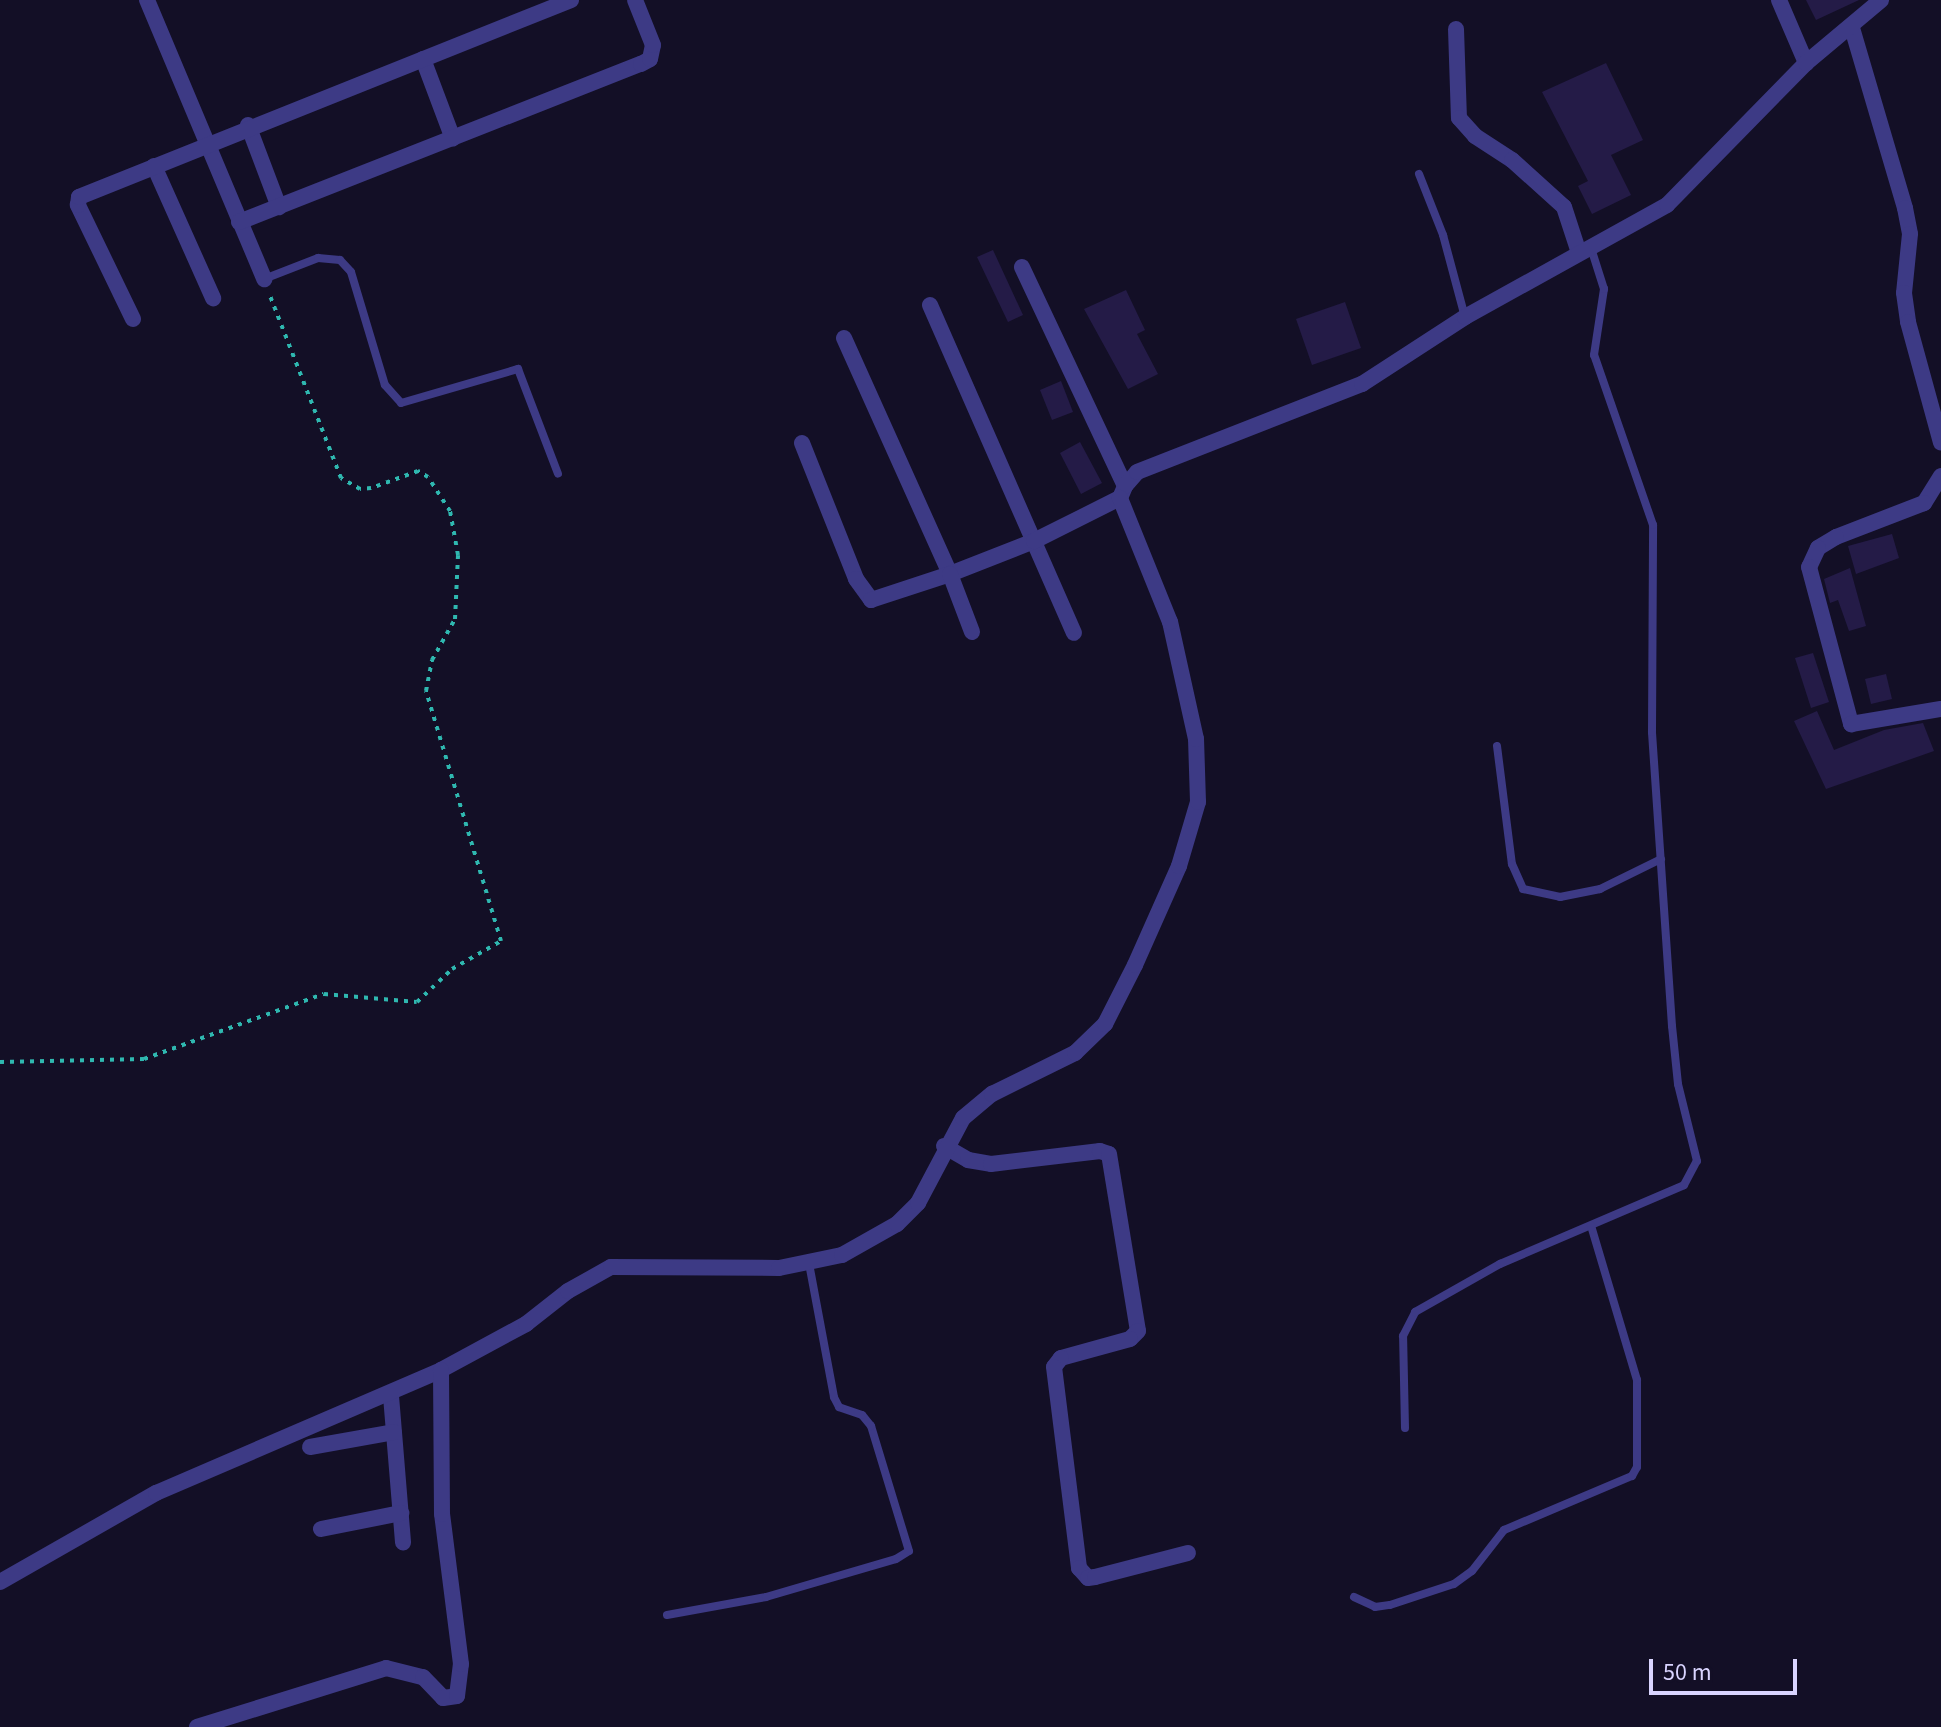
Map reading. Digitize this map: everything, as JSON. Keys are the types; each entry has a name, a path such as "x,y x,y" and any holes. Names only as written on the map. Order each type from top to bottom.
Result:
{"street":[{"path":"147,0 205,145 264,279"},
{"path":"133,319 77,200 248,125 571,0"},
{"path":"239,222 650,59 653,45 635,0"},
{"path":"1779,0 1806,63"},
{"path":"802,443 856,579 871,600 950,574 1034,541 1122,492 1137,472 1362,384 1465,317 1683,194 1806,63 1852,28 1881,0"},
{"path":"1852,28 1905,208 1910,234 1904,293 1908,322 1941,443"},
{"path":"1456,29 1459,118 1475,136 1512,160 1564,207 1585,250"},
{"path":"423,59 453,139"},
{"path":"248,125 279,207"},
{"path":"154,166 213,298"},
{"path":"0,1582 156,1493 391,1396 526,1324 568,1291 611,1267 779,1268 842,1255 897,1224 918,1203 944,1146 963,1118 992,1094 1075,1053 1105,1024 1179,866 1198,802 1196,739 1170,622 1122,492 1022,267"},
{"path":"930,305 1074,633"},
{"path":"844,338 950,574 972,632"},
{"path":"1941,476 1924,503 1836,537 1818,548 1809,567 1851,724 1941,709"},
{"path":"944,1146 968,1160 991,1164 1100,1151 1109,1154 1138,1331 1135,1338 1061,1358 1054,1367 1079,1568 1088,1578 1188,1553"},
{"path":"197,1727 386,1668 423,1677 443,1698 457,1696 461,1664 442,1514 441,1370"},
{"path":"391,1396 403,1543"},
{"path":"310,1447 394,1432"},
{"path":"321,1529 401,1513"}],"lane":[{"path":"1419,174 1443,235 1465,317"},
{"path":"1405,1428 1403,1336 1415,1312 1500,1264 1684,1185 1697,1161 1678,1084 1652,732 1653,525 1594,355 1604,289 1585,250"},
{"path":"264,279 318,258 340,260 351,272 385,385 401,403 508,367 518,369 558,474"},
{"path":"1497,746 1512,864 1523,889 1560,897 1600,889 1661,859"},
{"path":"1354,1597 1375,1607 1454,1584 1472,1571 1504,1530 1632,1476 1637,1467 1637,1380 1591,1226"},
{"path":"667,1615 766,1597 896,1559 909,1551 871,1426 862,1415 839,1407 834,1397 809,1263"}],"path":[{"path":"0,1062 144,1059 324,994 417,1002 452,969 501,941 426,691 432,660 455,619 458,555 450,511 428,477 418,471 360,489 341,478 264,279"}],"building":[{"path":"1806,0 1859,0 1816,20"},
{"path":"1606,63 1643,140 1611,155 1631,195 1592,214 1578,186 1588,181 1542,92"},
{"path":"993,250 1023,315 1008,322 977,257"},
{"path":"1126,290 1145,330 1137,334 1158,374 1128,389 1084,309"},
{"path":"1345,302 1361,348 1312,365 1296,319"},
{"path":"1061,381 1073,412 1052,420 1040,390"},
{"path":"1080,442 1102,483 1081,494 1060,453"},
{"path":"1892,534 1899,558 1856,574 1848,546"},
{"path":"1850,568 1866,626 1849,631 1838,600 1830,603 1824,579"},
{"path":"1813,653 1829,702 1811,708 1795,658"},
{"path":"1886,674 1892,699 1871,704 1865,679"},
{"path":"1817,711 1834,750 1884,730 1923,723 1934,751 1826,789 1794,721"}]}
